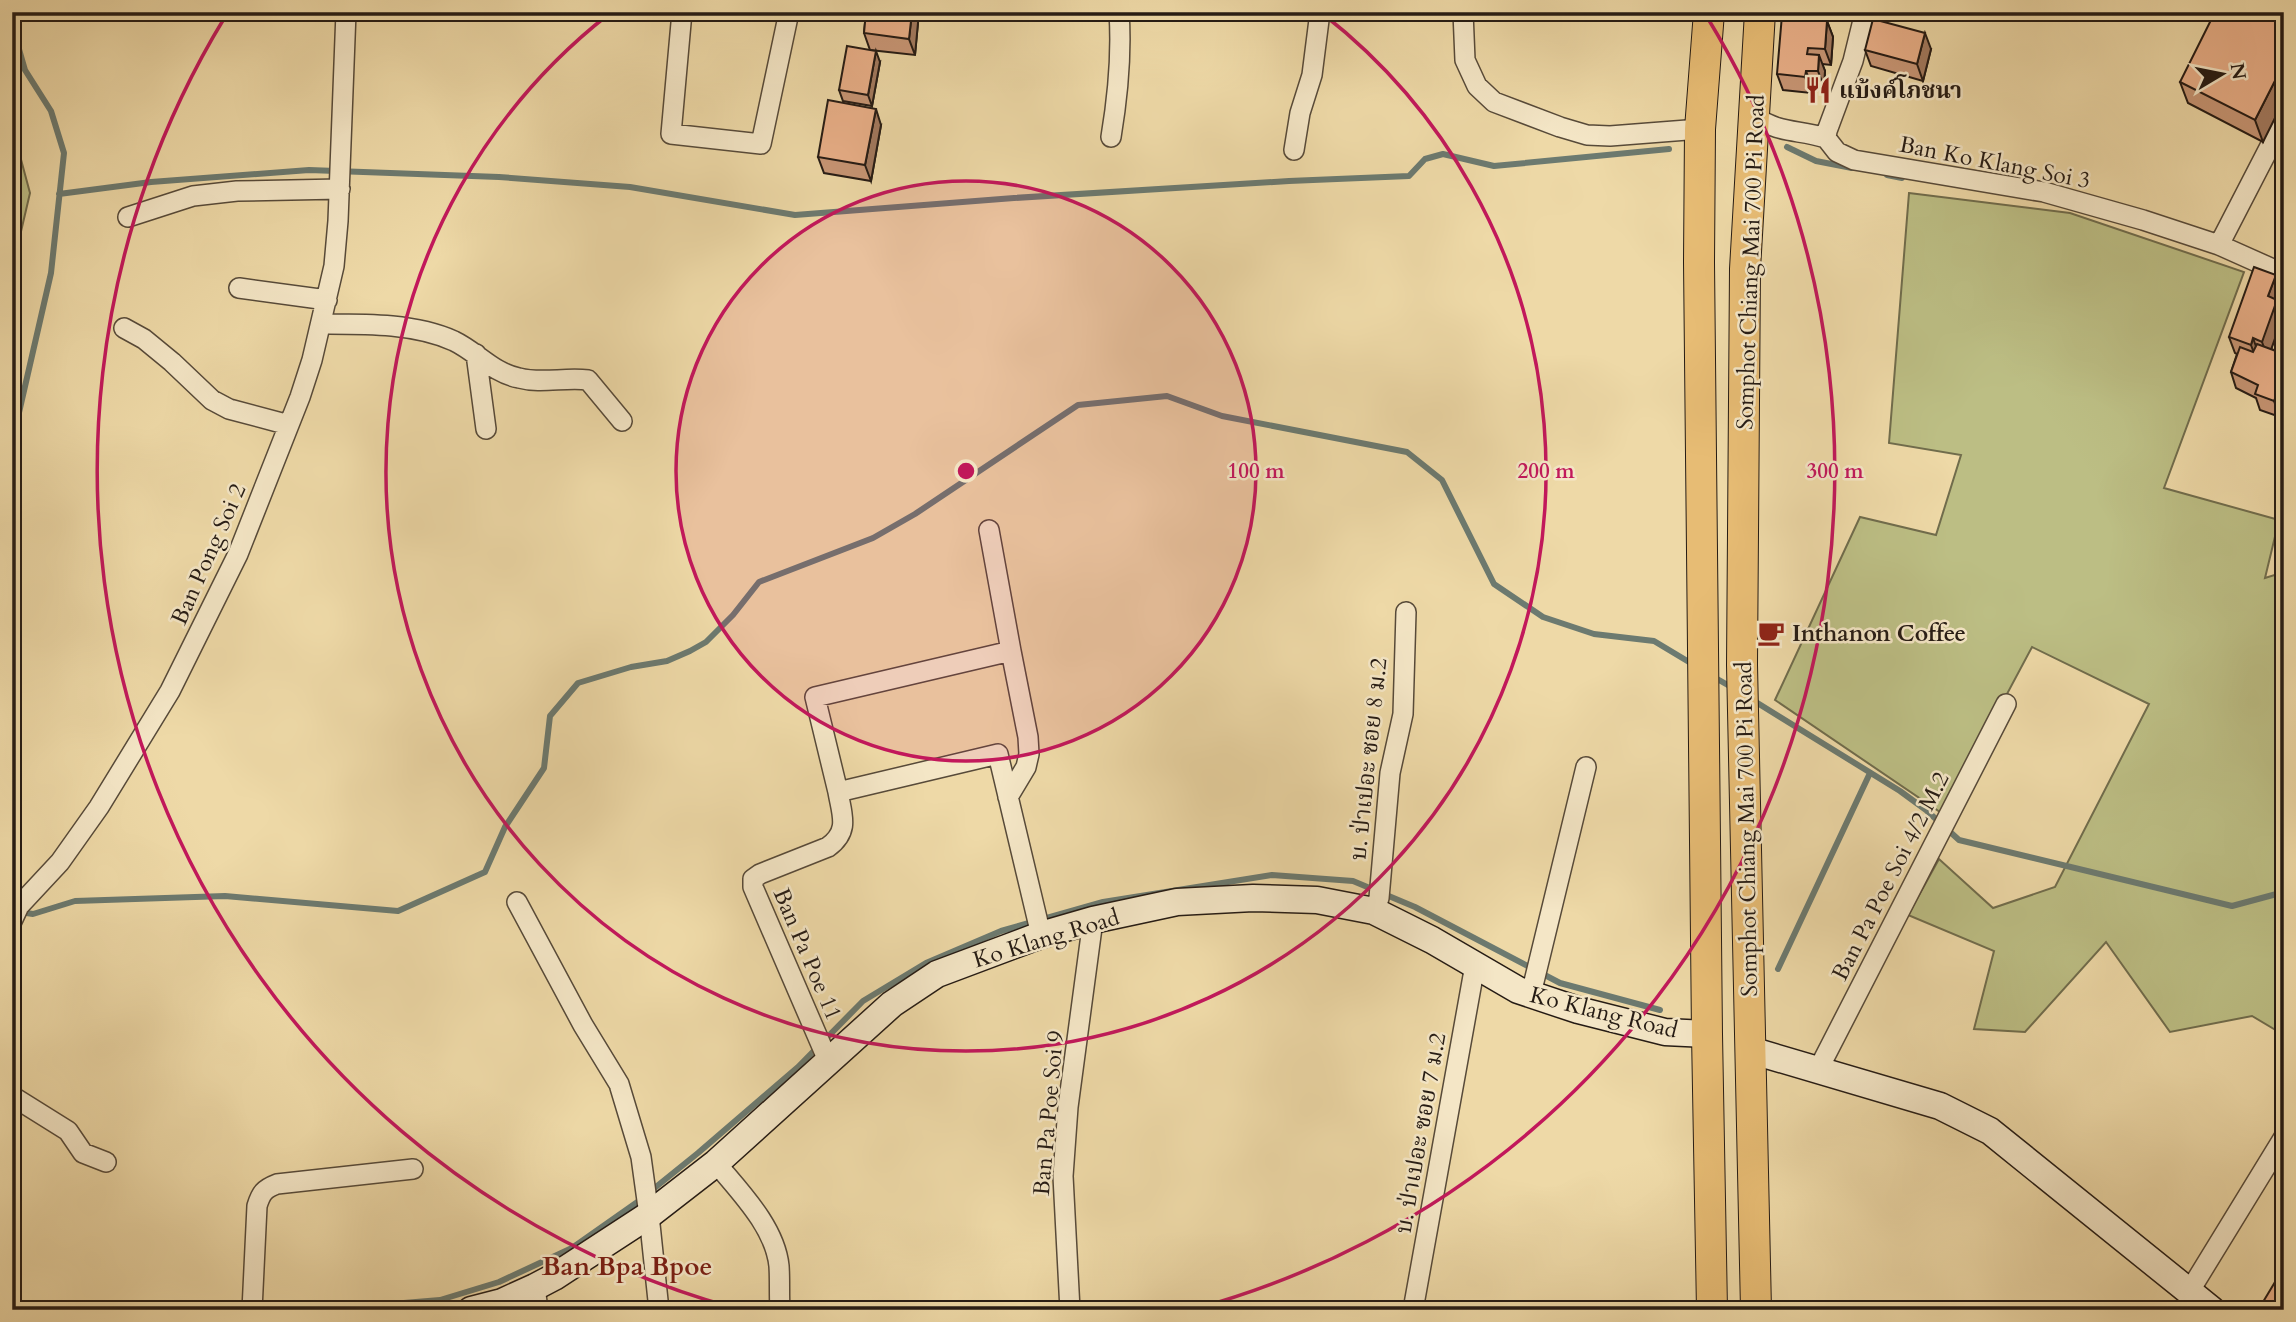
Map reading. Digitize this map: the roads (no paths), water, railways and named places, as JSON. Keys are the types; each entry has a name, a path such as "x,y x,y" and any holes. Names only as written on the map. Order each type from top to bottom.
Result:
{"main road":[{"path":"1699,12 1705,61"},
{"name":"Somphot Chiang Mai 700 Pi Road","path":"1709,12 1700,129 1699,275 1712,1310"},
{"name":"Somphot Chiang Mai 700 Pi Road","path":"1756,1310 1742,664 1745,269 1760,12"},
{"path":"1758,60 1767,12"}],"street":[{"name":"Ban Pong Soi 2","path":"16,914 60,862 99,807 170,691 238,554 289,425 312,360 334,266 346,12"},
{"path":"682,12 671,134 761,144 789,12"},
{"path":"1111,137 1119,78 1119,12"},
{"path":"1294,150 1300,113 1312,75 1320,12"},
{"path":"1463,12 1465,60 1477,86 1494,103 1587,135 1610,136 1700,129"},
{"path":"1754,116 1768,126 1826,138 1853,61 1865,12"},
{"path":"2219,245 2284,119"},
{"name":"Ban Ko Klang Soi 3","path":"1826,138 1837,152 1854,160 2044,192 2219,245 2284,274"},
{"path":"128,217 193,196 340,177"},
{"path":"239,288 327,300"},
{"path":"321,324 383,326 437,335 476,354 503,374 521,379 588,380 622,421"},
{"path":"124,328 144,339 212,400 229,409 289,425"},
{"path":"476,354 485,429"},
{"path":"989,530 1028,737 1029,754 1026,767 1009,797"},
{"name":"บ. ป่าเปอะ ซอย 8 ม.2","path":"1378,899 1390,774 1403,714 1406,612"},
{"path":"1011,651 815,697 838,792 998,754 1039,925"},
{"name":"Ban Pa Poe Soi 4/2 M.2","path":"1818,1070 2006,704"},
{"path":"1531,995 1586,767"},
{"name":"Ban Pa Poe 11","path":"823,1050 757,900 753,879 828,847 836,841 844,824 838,792"},
{"name":"Ko Klang Road","path":"471,1310 537,1298 647,1200 716,1163 823,1050 937,974 1039,925 1093,920 1177,902 1253,898 1378,899 1432,940 1518,990 1578,1010 1665,1032 1707,1034"},
{"path":"517,902 583,1025 619,1084 641,1157 659,1310"},
{"name":"Ban Pa Poe Soi 9","path":"1070,1310 1063,1176 1068,1107 1093,920"},
{"name":"บ. ป่าเปอะ ซอย 7 ม.2","path":"1413,1310 1475,965"},
{"path":"1750,1050 1940,1106 1990,1131 2212,1310"},
{"path":"12,1096 68,1131 83,1153 106,1161"},
{"path":"2189,1292 2284,1137"},
{"path":"716,1163 749,1204 769,1235 779,1263 780,1310"},
{"path":"252,1309 257,1206 261,1194 268,1187 413,1169"}],"waterway":[{"path":"12,25 25,70 51,111 64,153 51,273 12,443"},
{"path":"1787,147 1816,161 1852,168"},
{"path":"59,194 151,182 309,170 499,177 630,187 795,215 1014,198 1409,176 1425,159 1443,154 1494,166 1669,149"},
{"path":"1887,175 1902,178"},
{"path":"20,912 33,914 75,901 225,896 398,911 485,872 505,827 544,768 550,716 578,683 631,667 667,661 690,651 706,642 733,615 759,582 873,538 915,514 1078,405 1167,396 1222,416 1407,452 1442,480 1494,584 1543,617 1594,634 1654,641 1694,665"},
{"path":"1712,676 1733,688"},
{"path":"1751,699 1900,791 1959,840 2232,906 2284,892"},
{"path":"1778,969 1870,773"},
{"path":"319,1310 440,1300 499,1282 572,1248 636,1203 698,1153 798,1067 863,1001 926,963 1001,931 1103,902 1272,875 1353,881 1415,907 1560,983 1660,1010"}],"place":[{"name":"แบ้งค์โภชนา","path":"1818,90"},
{"name":"Inthanon Coffee","path":"1771,633"}],"district":[{"name":"Ban Bpa Bpoe","path":"627,1266"}]}
